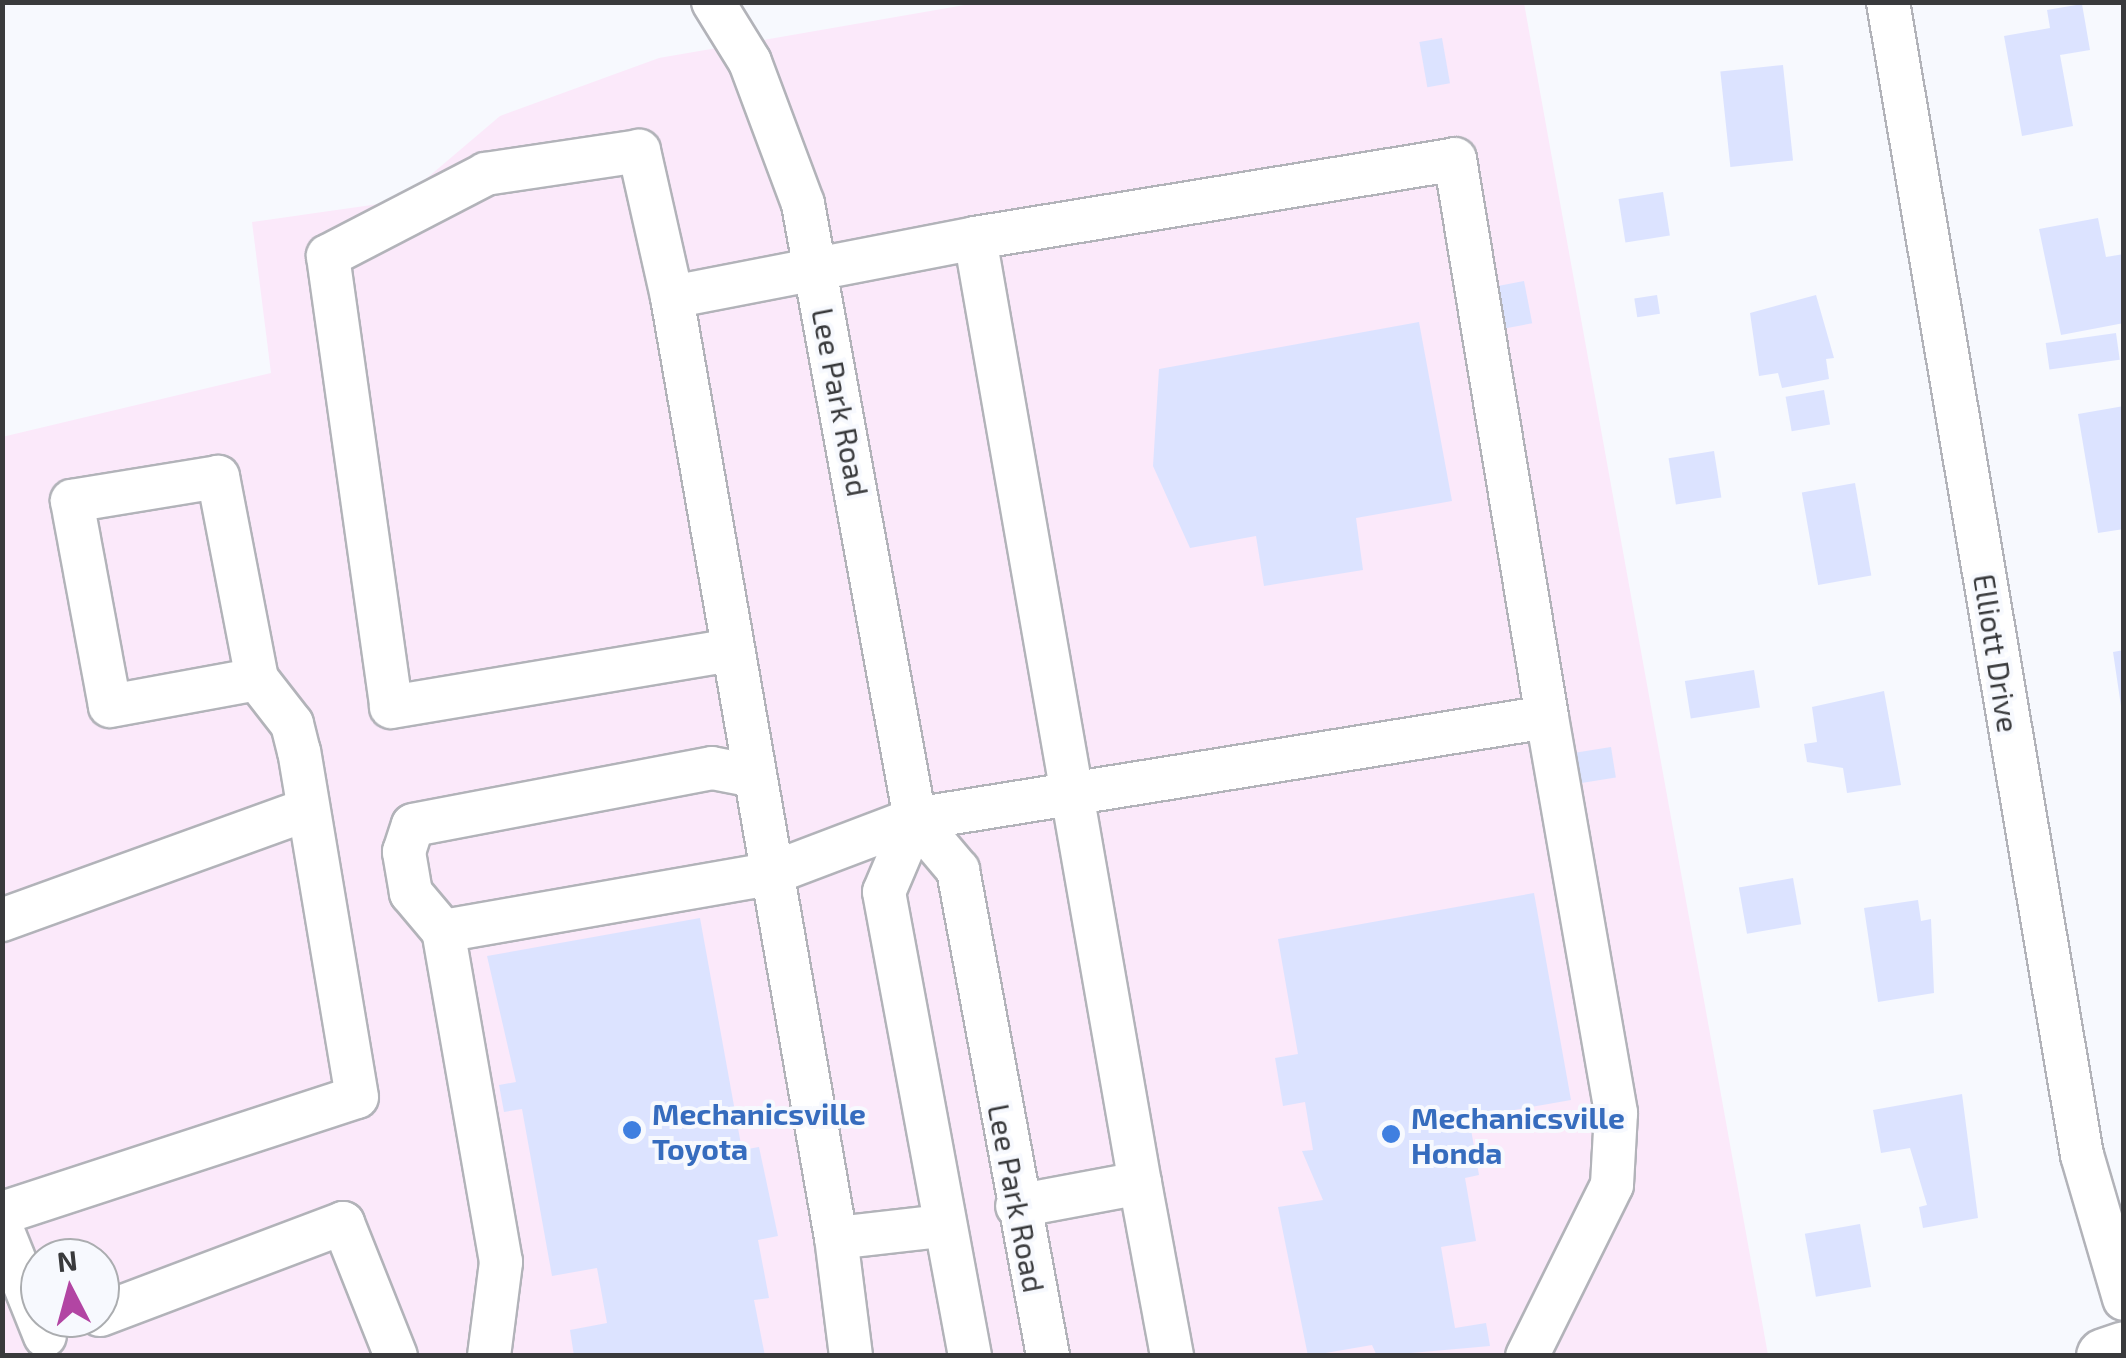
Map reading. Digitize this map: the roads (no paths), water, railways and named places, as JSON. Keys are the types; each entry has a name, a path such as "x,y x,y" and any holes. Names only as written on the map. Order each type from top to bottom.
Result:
{"highway":[{"path":"2104,1356 2124,1349"}],"street":[{"name":"Lee Park Road","path":"713,2 780,132 815,268 915,818 958,870 1016,1206 1048,1356"},
{"name":"Elliott Drive","path":"1888,2 2082,1154 2124,1299"},
{"path":"731,650 391,707 328,256 486,174 639,150 672,297 731,650 750,774 836,1238 852,1356"},
{"path":"672,297 976,238 1455,159 1616,1113 1612,1185 1527,1356"},
{"path":"976,238 1172,1356"},
{"path":"2,1212 357,1097 302,810 292,724 258,679 218,477 72,501 110,706 258,679"},
{"path":"444,931 770,874 915,818 1547,716"},
{"path":"489,1356 501,1262 444,931 411,893 404,852 413,825 712,768 750,774"},
{"path":"2,920 302,810"},
{"path":"915,818 884,892 941,1226 970,1356"},
{"path":"1016,1206 1140,1183"},
{"path":"120,1307 343,1223 396,1356"},
{"path":"836,1238 941,1226"},
{"path":"2,1228 48,1346"}],"place":[{"name":"Mechanicsville Toyota","path":"632,1130"},
{"name":"Mechanicsville Honda","path":"1391,1134"}]}
